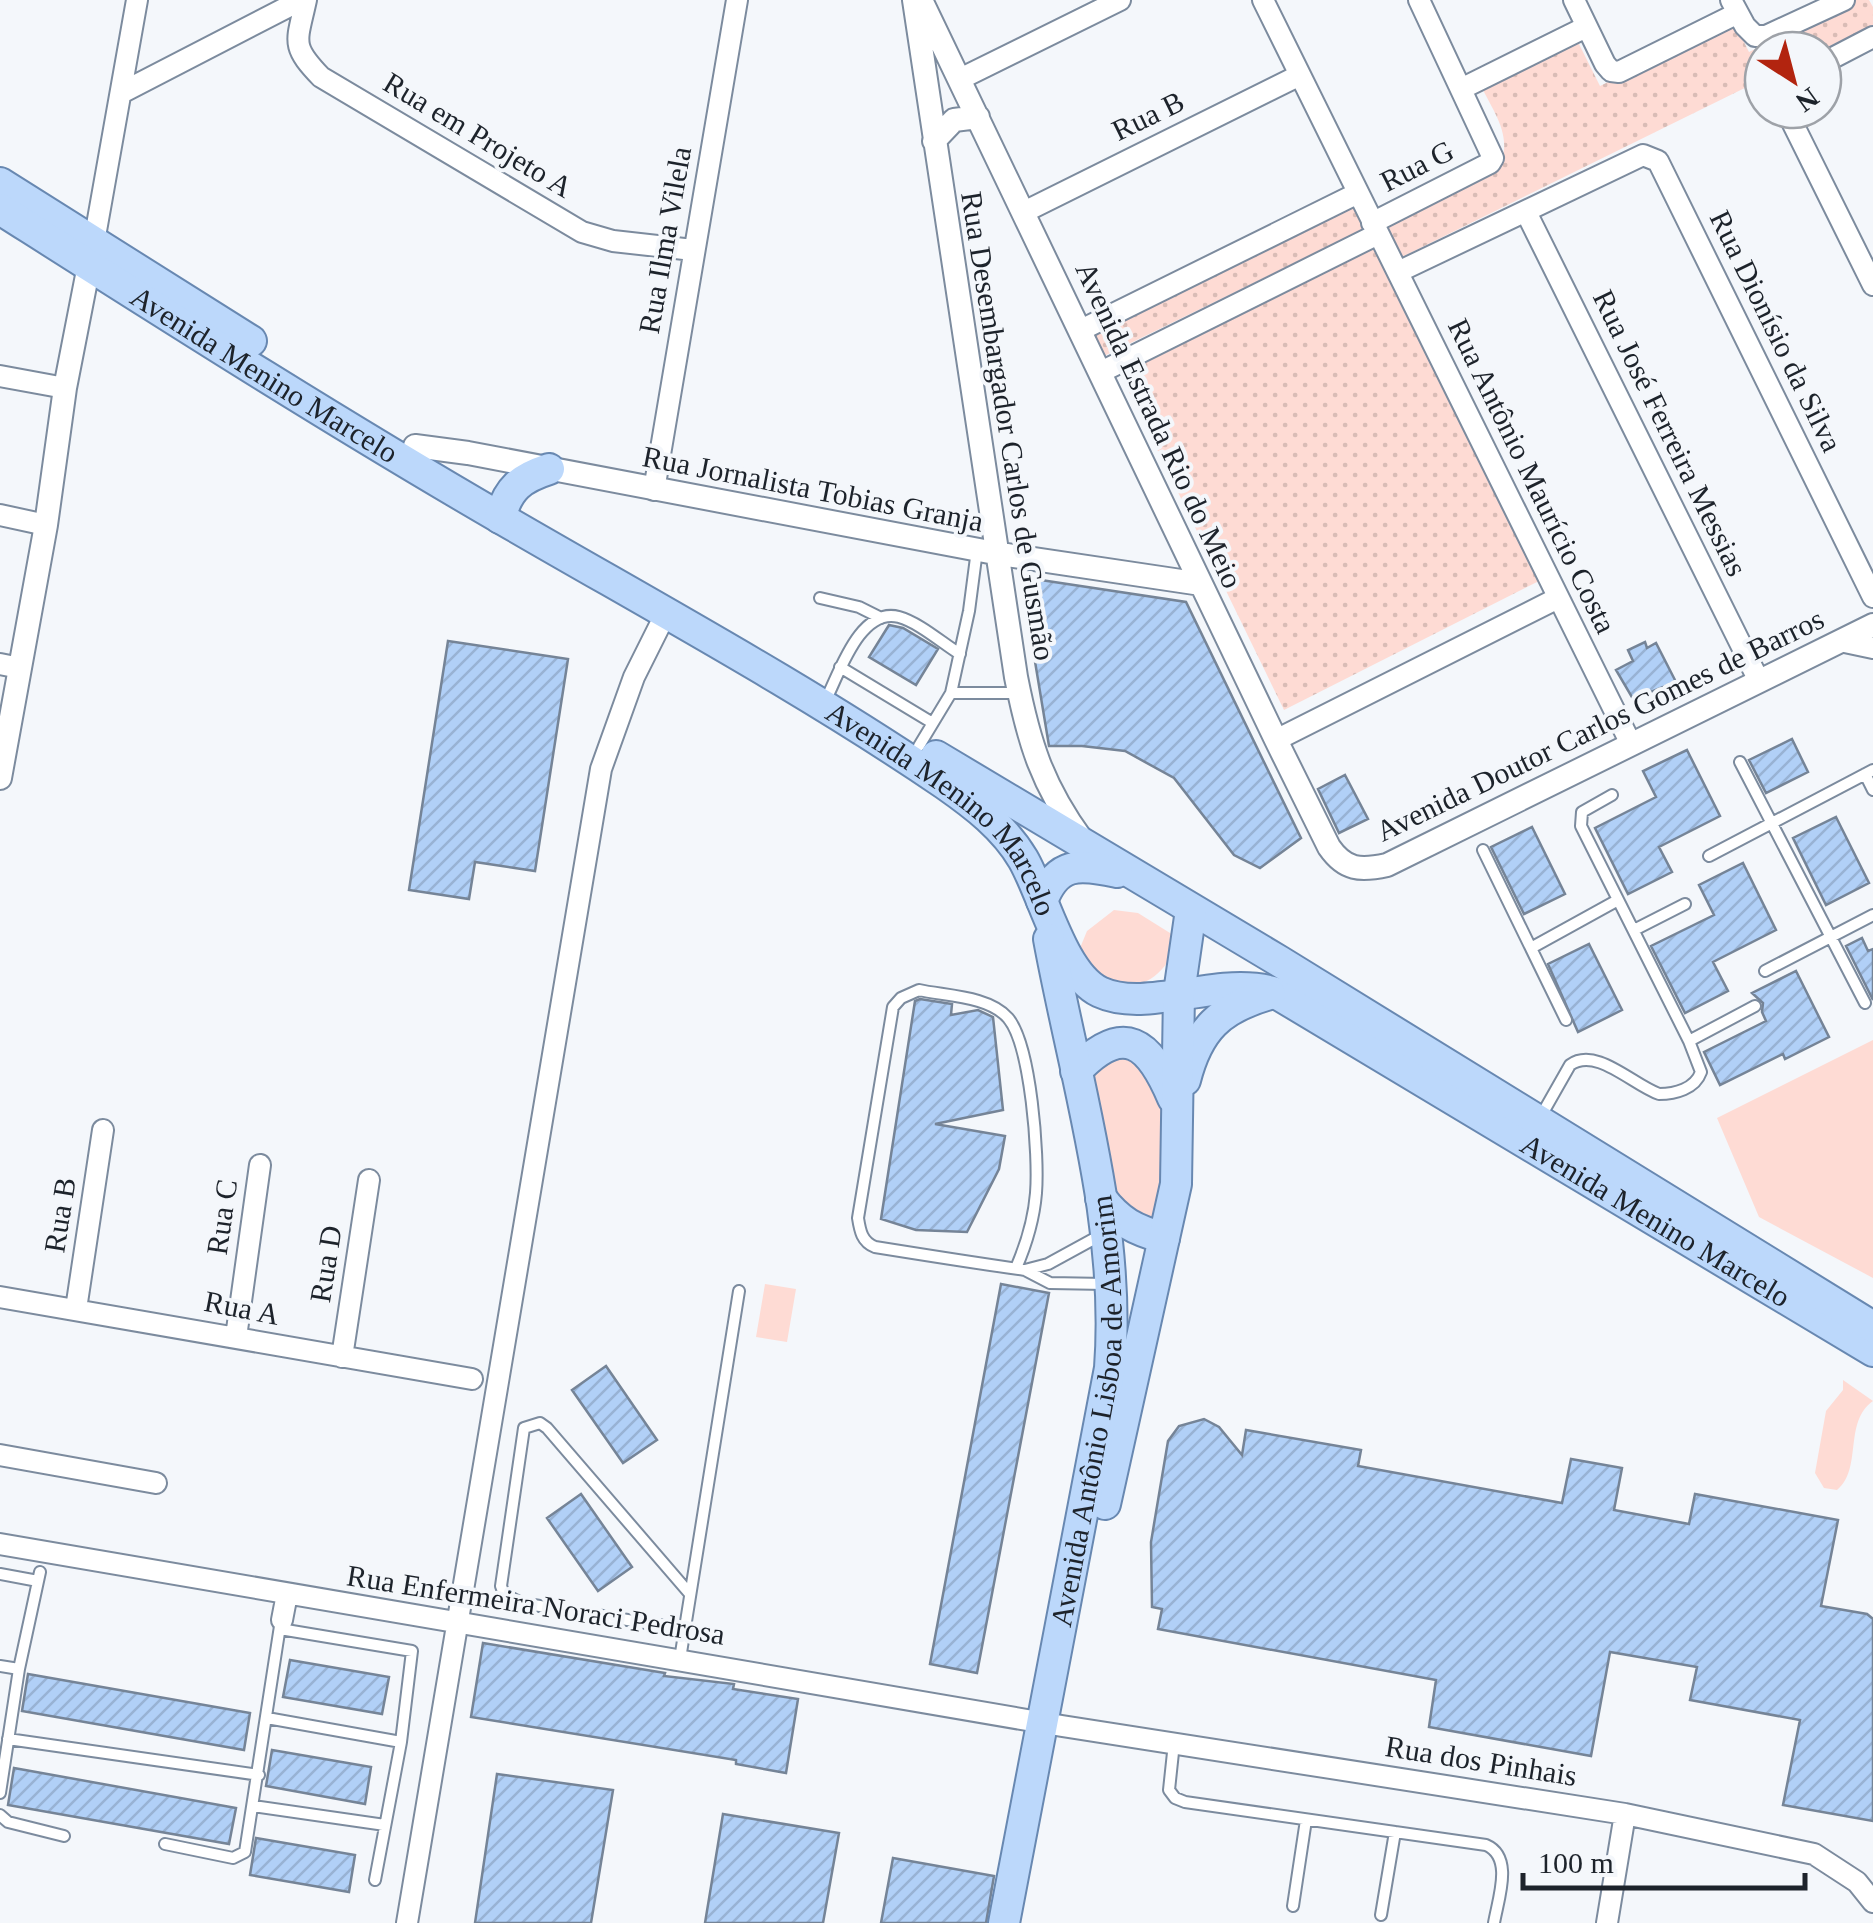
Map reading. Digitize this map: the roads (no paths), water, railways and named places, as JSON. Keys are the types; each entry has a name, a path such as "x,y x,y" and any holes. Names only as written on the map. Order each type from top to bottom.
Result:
{"main road":[{"name":"Avenida Menino Marcelo","path":"0,183 91,253 913,764 986,815 1004,832 1024,861 1086,984 1104,994 1126,998 1242,986 1276,992 1873,1352"},
{"name":"Avenida Menino Marcelo","path":"0,210 91,253 414,446 502,510 835,680 925,734 1130,874 1280,961 1873,1326"},
{"path":"502,510 518,482 549,469"},
{"path":"1042,902 1048,886 1066,870 1078,866 1130,874"},
{"name":"Avenida Antônio Lisboa de Amorim","path":"1023,1923 1114,1322 1101,1198 1042,902"},
{"name":"Avenida Antônio Lisboa de Amorim","path":"1004,1923 1176,1184 1179,992 1191,910"},
{"path":"1176,1112 1194,1050 1208,1028 1239,1003 1276,992"},
{"path":"1076,1072 1096,1050 1127,1042 1153,1058 1176,1112"},
{"path":"1101,1198 1133,1230 1164,1238"}],"street":[{"path":"0,778 10,666 46,524 65,388 138,0"},
{"path":"122,92 303,0"},
{"name":"Rua em Projeto A","path":"303,0 296,43 304,59 322,78 582,232 613,241 693,250"},
{"name":"Rua Ilma Vilela","path":"654,490 737,0"},
{"name":"Rua Desembargador Carlos de Gusmão","path":"914,0 988,552 1029,744 1060,809 1087,847"},
{"name":"Avenida Estrada Rio do Meio","path":"922,0 1328,847 1338,861 1351,869"},
{"path":"960,79 1120,0"},
{"name":"Rua Antônio Maurício Costa","path":"1263,0 1631,744"},
{"path":"1419,0 1462,89 1586,27"},
{"path":"1574,0 1611,71 1618,72 1734,7 1755,36 1766,36 1844,0"},
{"path":"1843,53 1873,37"},
{"name":"Rua B","path":"1024,212 1300,75"},
{"name":"Rua G","path":"1101,372 1375,229 1490,163 1492,152 1462,89"},
{"path":"934,141 954,120 978,118"},
{"path":"1796,130 1873,285"},
{"name":"Rua Dionísio da Silva","path":"1526,212 1643,155 1658,160 1873,598"},
{"path":"1080,330 1358,193"},
{"path":"1398,272 1526,212"},
{"name":"Rua José Ferreira Messias","path":"1526,212 1759,682"},
{"path":"0,376 65,388"},
{"name":"Rua Jornalista Tobias Granja","path":"414,446 988,552 1201,584"},
{"path":"0,515 46,524"},
{"path":"1276,740 1558,598"},
{"path":"406,1923 601,770 634,677 666,613"},
{"name":"Avenida Doutor Carlos Gomes de Barros","path":"1351,869 1386,865 1873,625"},
{"path":"1840,642 1873,648"},
{"name":"Rua B","path":"76,1309 104,1130"},
{"name":"Rua C","path":"236,1337 260,1166"},
{"name":"Rua D","path":"342,1357 369,1180"},
{"name":"Rua A","path":"0,1297 472,1379"},
{"path":"0,1455 156,1483"},
{"name":"Rua Enfermeira Noraci Pedrosa","path":"0,1544 40,1568 287,1594 1053,1724"},
{"path":"281,1624 287,1594"},
{"name":"Rua dos Pinhais","path":"1053,1724 1625,1814 1814,1854 1857,1882 1873,1902"},
{"path":"1607,1923 1625,1814"}],"lane":[{"path":"925,734 951,694 988,552"},
{"path":"820,598 880,618"},
{"path":"835,680 859,634 880,618 896,616 960,654"},
{"path":"951,694 1019,693"},
{"path":"1740,762 1865,1003"},
{"path":"1708,856 1869,772 1873,790"},
{"path":"1538,1122 1570,1065 1578,1059 1595,1060 1659,1094 1679,1092 1692,1085 1701,1072 1580,819 1588,807 1612,795"},
{"path":"1483,850 1566,1020"},
{"path":"1531,948 1618,900"},
{"path":"1634,930 1685,904"},
{"path":"1764,971 1873,915"},
{"path":"1021,1269 1036,1196 1036,1152 1020,1038 1009,1019 986,1004 920,990 910,993 893,1008 858,1218 860,1233 875,1247 1021,1269 1050,1283 1111,1284"},
{"path":"1689,1040 1755,1006"},
{"path":"1021,1269 1048,1264 1106,1232"},
{"path":"680,1659 739,1291"},
{"path":"684,1629 521,1603 504,1594 501,1586 524,1428 540,1424 547,1428 690,1594"},
{"path":"0,1574 40,1568 0,1793"},
{"path":"165,1844 240,1857 245,1852 281,1624 412,1652 375,1880"},
{"path":"0,1666 20,1669"},
{"path":"267,1718 400,1742"},
{"path":"8,1739 259,1775"},
{"path":"1174,1743 1168,1780 1169,1790 1176,1798 1496,1849 1502,1857 1502,1867 1494,1923"},
{"path":"254,1806 384,1825"},
{"path":"0,1815 8,1822 64,1836"},
{"path":"1293,1906 1306,1820"},
{"path":"1381,1915 1394,1832"}]}
